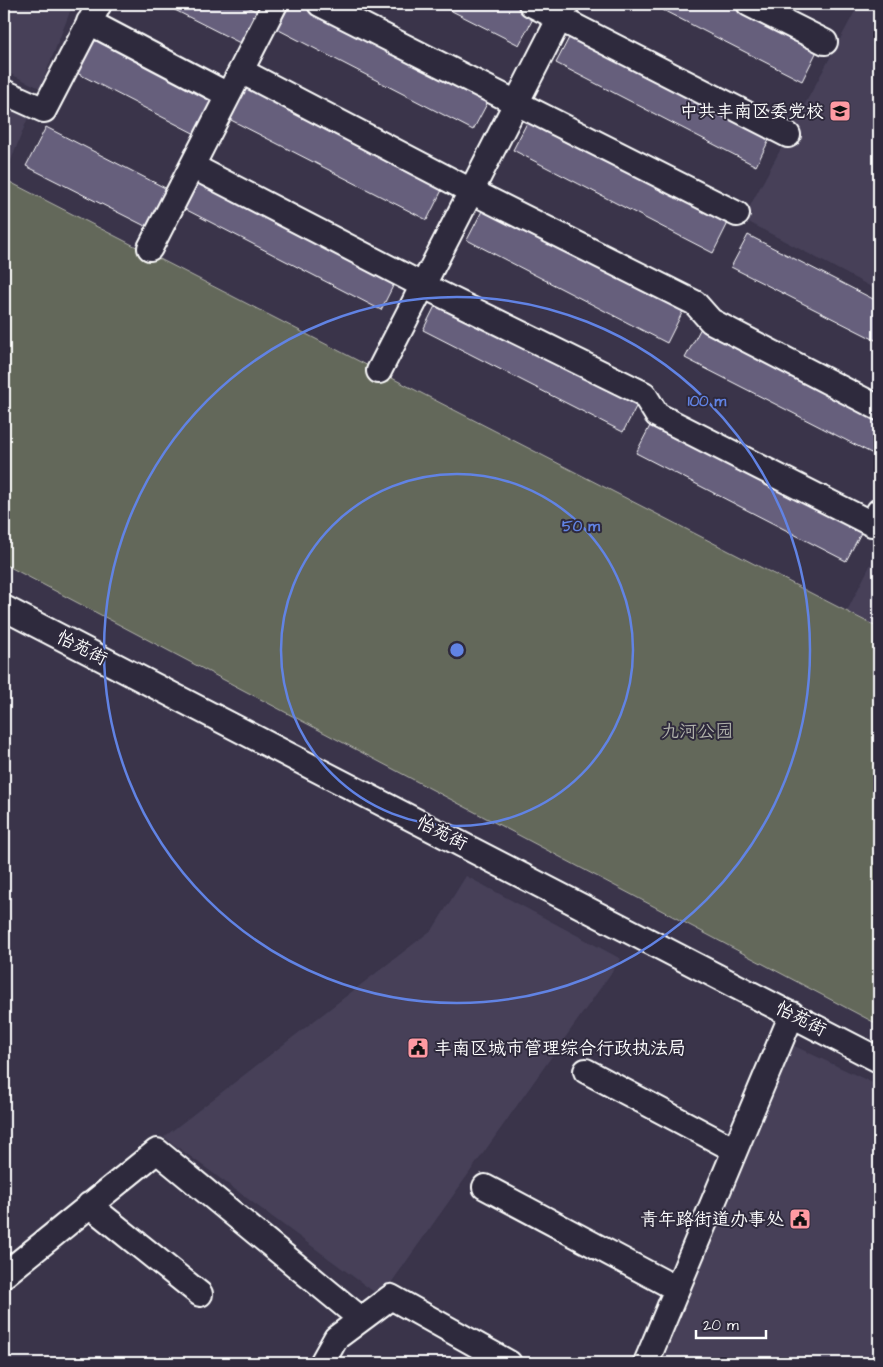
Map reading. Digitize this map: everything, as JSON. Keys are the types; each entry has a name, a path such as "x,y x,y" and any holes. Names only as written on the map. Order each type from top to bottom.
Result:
{"street":[{"path":"150,248 275,4"},
{"path":"320,4 737,214"},
{"path":"531,4 563,11 788,135"},
{"path":"749,4 825,42"},
{"path":"379,371 563,11"},
{"path":"4,92 44,110 94,13 228,95"},
{"path":"241,71 695,303 711,320 879,408"},
{"path":"192,166 422,285 644,394 658,415 872,524 879,511"},
{"name":"怡苑街","path":"4,608 879,1060"},
{"path":"646,1363 792,1014"},
{"path":"586,1071 735,1150"},
{"path":"4,1275 157,1151 361,1319"},
{"path":"485,1187 677,1289"},
{"path":"90,1206 200,1294"},
{"path":"322,1363 336,1338 391,1297 509,1363"}],"shaded area":[{"path":"4,4 73,4 40,88 4,71"},
{"name":"中共丰南区委党校","path":"859,4 879,4 879,291 743,219"},
{"path":"4,98 31,110 4,178"},
{"path":"879,548 879,628 847,611"},
{"name":"丰南区城市管理综合行政执法局","path":"466,876 621,959 381,1297 164,1137 433,929"},
{"name":"青年路街道办事处","path":"790,1044 879,1086 879,1363 662,1363"}],"green space":[{"name":"九河公园","path":"4,179 879,628 879,1025 4,564"}],"building":[{"path":"163,4 241,4 264,15 248,47"},
{"path":"285,4 305,4 490,98 473,130 273,27"},
{"path":"438,4 517,4 536,13 519,45"},
{"path":"651,4 729,4 818,49 802,81"},
{"path":"572,32 772,134 756,166 556,63"},
{"path":"94,34 221,98 201,137 75,72"},
{"path":"243,86 443,188 427,220 227,118"},
{"path":"529,119 729,221 713,253 513,150"},
{"path":"46,127 173,192 153,230 26,166"},
{"path":"197,175 397,278 381,310 181,207"},
{"path":"483,209 683,311 667,343 467,240"},
{"path":"748,235 879,302 879,342 731,267"},
{"path":"439,298 639,401 623,432 423,330"},
{"path":"702,326 879,417 879,457 685,358"},
{"path":"652,422 863,529 846,561 636,453"}],"place":[{"name":"中共丰南区委党校","path":"840,111"},
{"name":"丰南区城市管理综合行政执法局","path":"418,1048"},
{"name":"青年路街道办事处","path":"800,1219"}]}
